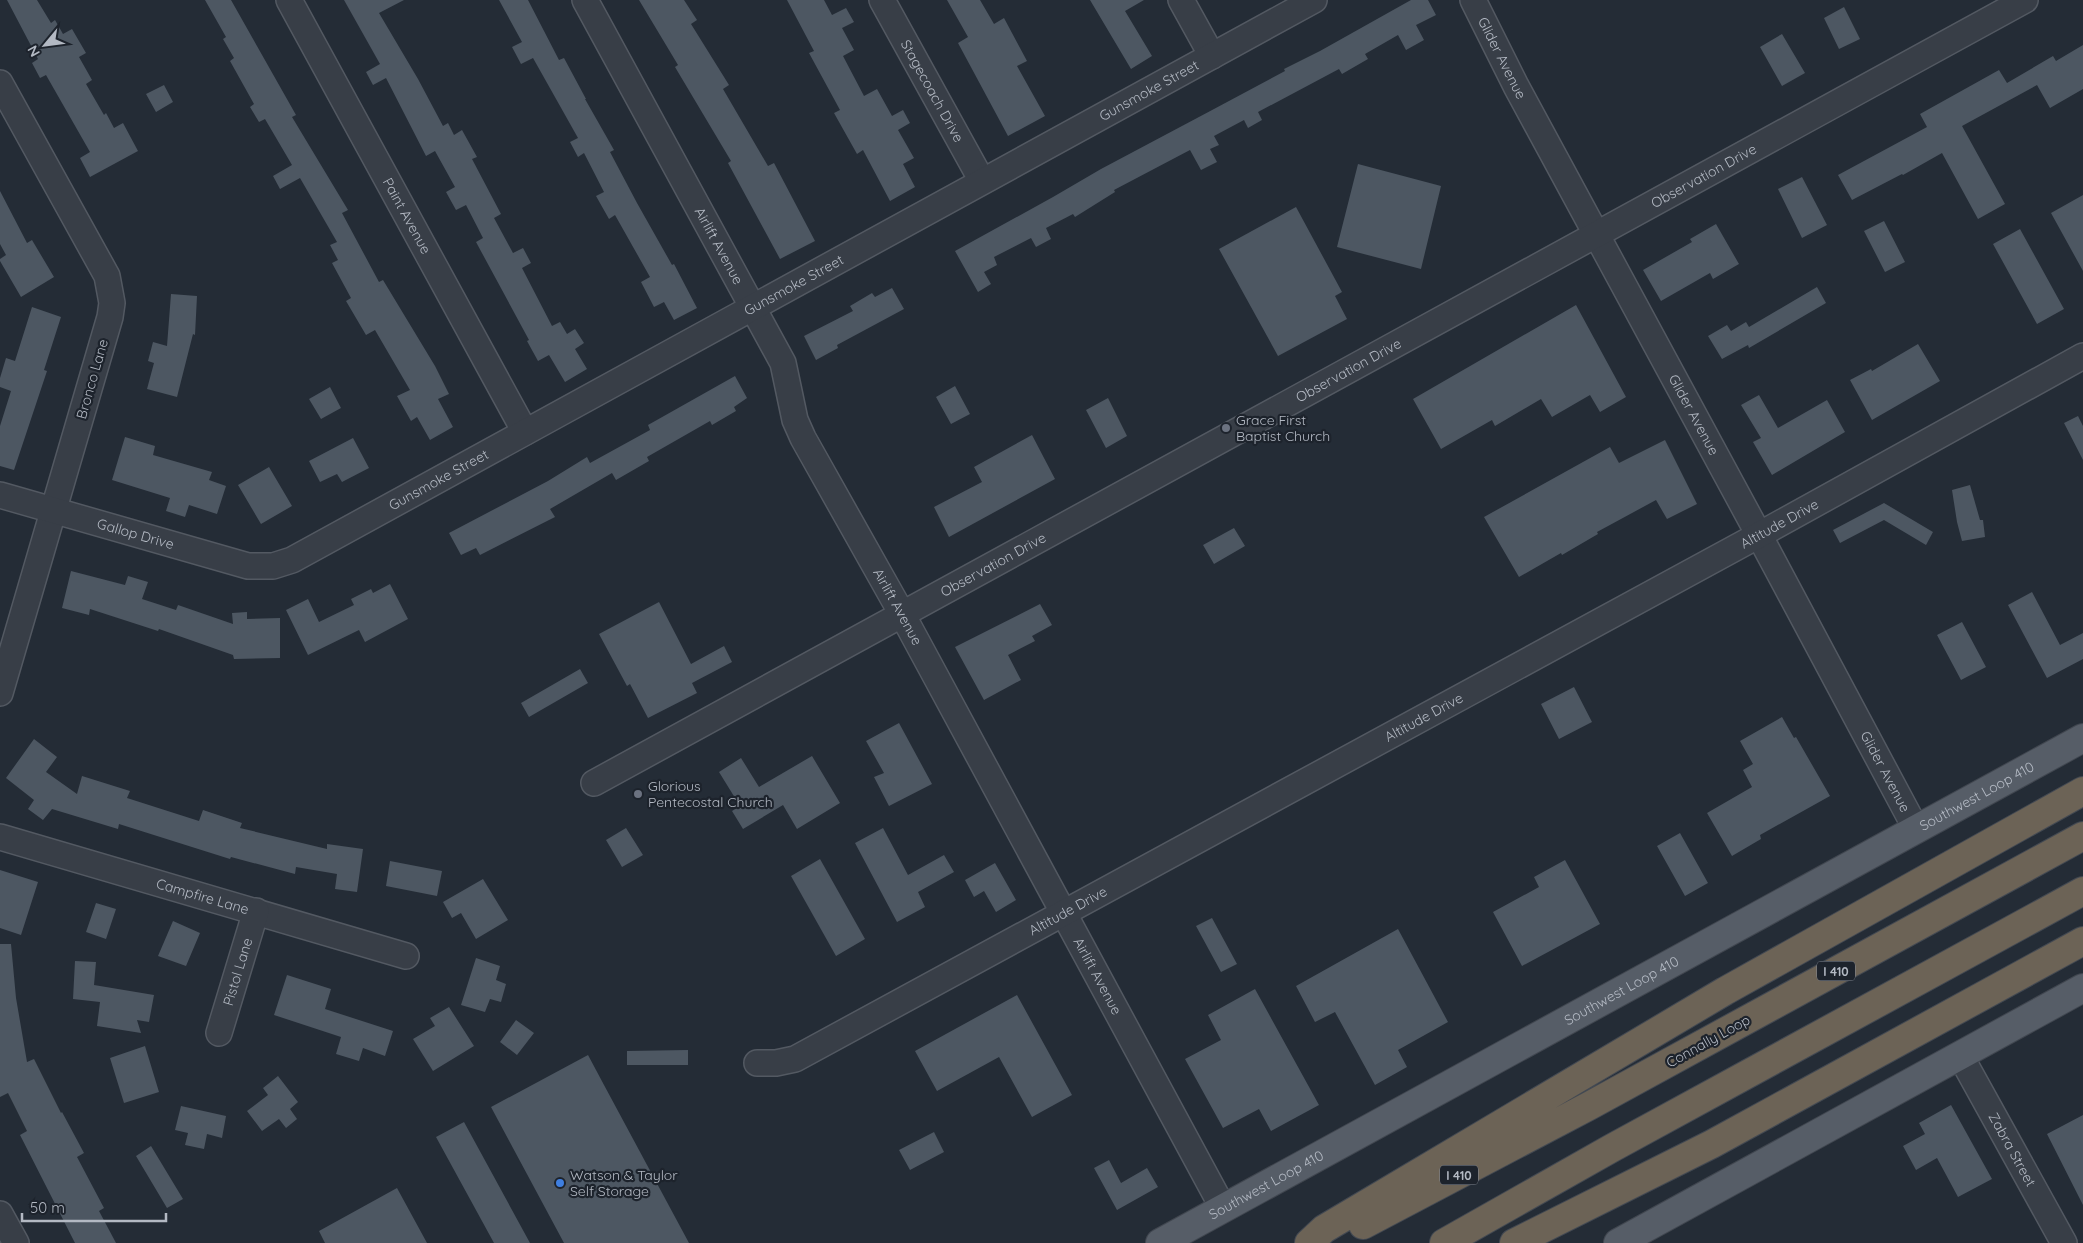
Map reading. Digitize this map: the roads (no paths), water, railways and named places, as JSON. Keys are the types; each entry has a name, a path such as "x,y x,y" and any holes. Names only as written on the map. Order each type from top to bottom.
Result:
{"highway":[{"path":"1309,1243 1324,1229 1597,1066 1742,982 2083,791"},
{"name":"Connally Loop","path":"1330,1243 1588,1106 2083,836"},
{"path":"1444,1243 1621,1143 2083,890"},
{"path":"1514,1243 1712,1144 2083,941"}],"main road":[{"name":"Southwest Loop 410","path":"1160,1243 2083,738"},
{"path":"1618,1243 2083,988"}],"street":[{"name":"Paint Avenue","path":"288,0 525,432"},
{"name":"Airlift Avenue","path":"585,0 783,363 796,420 803,438 902,614 1223,1208"},
{"name":"Stagecoach Drive","path":"882,0 982,181"},
{"path":"1182,0 1212,56"},
{"name":"Gunsmoke Street","path":"272,566 292,560 1314,0"},
{"name":"Glider Avenue","path":"1473,0 1516,86 1760,535 1916,829"},
{"name":"Observation Drive","path":"594,784 2025,0"},
{"name":"Bronco Lane","path":"0,83 107,276 111,289 112,303 110,317 0,694"},
{"name":"Altitude Drive","path":"758,1063 776,1064 795,1059 1062,912 1760,535 2083,356"},
{"name":"Gallop Drive","path":"0,495 248,566 272,566"},
{"name":"Campfire Lane","path":"0,837 406,956"},
{"name":"Pistol Lane","path":"219,1033 256,911"},
{"name":"Zabra Street","path":"1960,1055 2064,1243"},
{"path":"0,1214 16,1243"}],"place":[{"name":"Grace First Baptist Church","path":"1226,428"},
{"name":"Glorious Pentecostal Church","path":"638,794"},
{"name":"Watson & Taylor Self Storage","path":"560,1183"}]}
